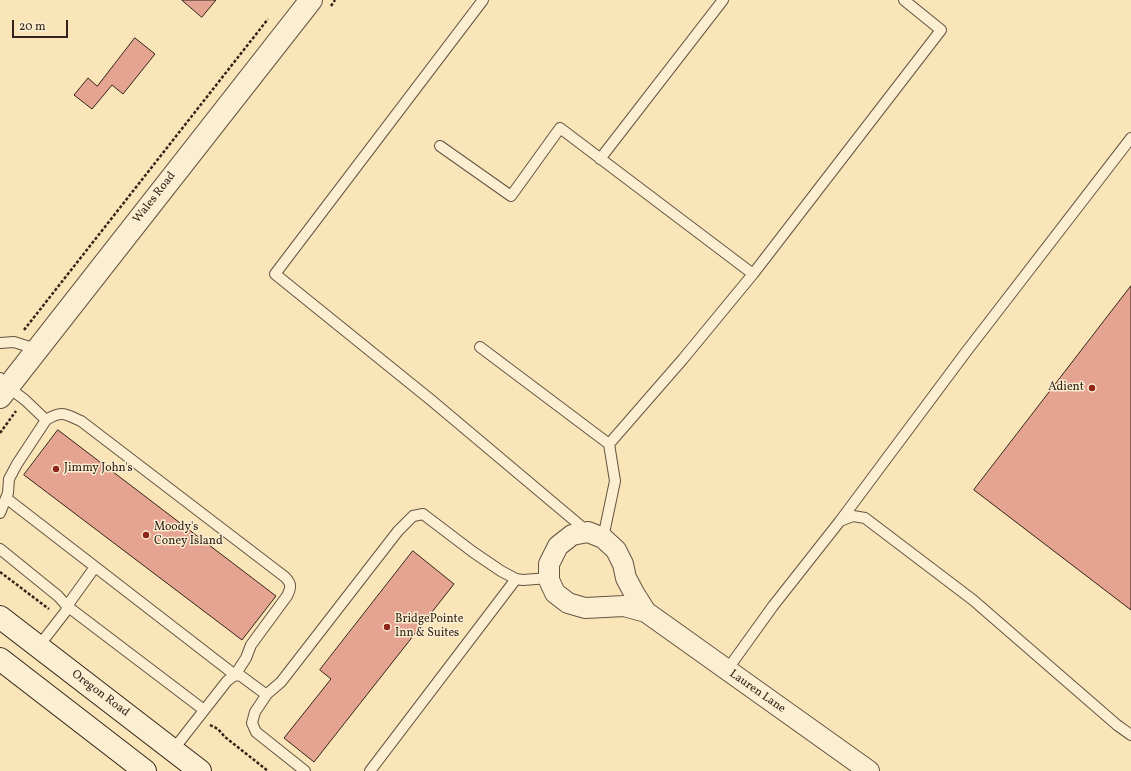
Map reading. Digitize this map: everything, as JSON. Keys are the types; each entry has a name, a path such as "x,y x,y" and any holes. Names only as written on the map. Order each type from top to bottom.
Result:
{"street":[{"name":"Wales Road","path":"2,387 36,350 311,0"},
{"path":"549,578 549,564 558,546 572,535 596,535"},
{"name":"Lauren Lane","path":"596,535 616,550 623,564 626,578 646,612"},
{"name":"Lauren Lane","path":"549,578 556,593 568,603 585,608 624,606 646,612 869,771"},
{"name":"Oregon Road","path":"0,617 200,771"},
{"path":"0,659 145,771"}],"lane":[{"path":"480,347 609,444 615,481 596,535 275,274 483,0"},
{"path":"600,159 724,0"},
{"path":"609,444 683,359 753,274 941,30 904,0"},
{"path":"440,146 511,196 560,128 753,274"},
{"path":"727,670 773,606 840,521 966,352 1131,138"},
{"path":"0,343 14,342 36,350"},
{"path":"2,387 25,400 46,420"},
{"path":"0,512 8,493 9,479 17,464 46,420 61,413 80,421 286,576 290,582 290,590 287,596 251,645 246,658 234,675 227,681 173,750"},
{"path":"6,498 234,675 241,676 264,693 268,694"},
{"path":"305,771 256,732 252,723 254,712 268,694 281,682 398,531 413,516 423,514 473,552 501,571 516,579 523,580 549,578"},
{"path":"840,521 853,516 865,518 973,600 1117,725 1131,735"},
{"path":"0,549 58,596 67,606 204,710"},
{"path":"38,647 66,611 67,606 95,567"},
{"path":"370,771 516,579"}],"path":[{"path":"14,342 268,18"}],"building":[{"path":"182,0 216,0 202,17"},
{"path":"135,38 155,54 123,94 112,85 92,109 74,95 88,78 97,86"},
{"name":"Adient","path":"1131,286 1131,610 974,490"},
{"path":"58,430 276,596 242,640 24,475"},
{"name":"BridgePointe Inn & Suites","path":"413,551 454,584 314,762 284,738 331,679 320,670"}],"place":[{"name":"Adient","path":"1092,388"},
{"name":"Jimmy John's","path":"56,469"},
{"name":"Moody's Coney Island","path":"146,535"},
{"name":"BridgePointe Inn & Suites","path":"387,627"}]}
